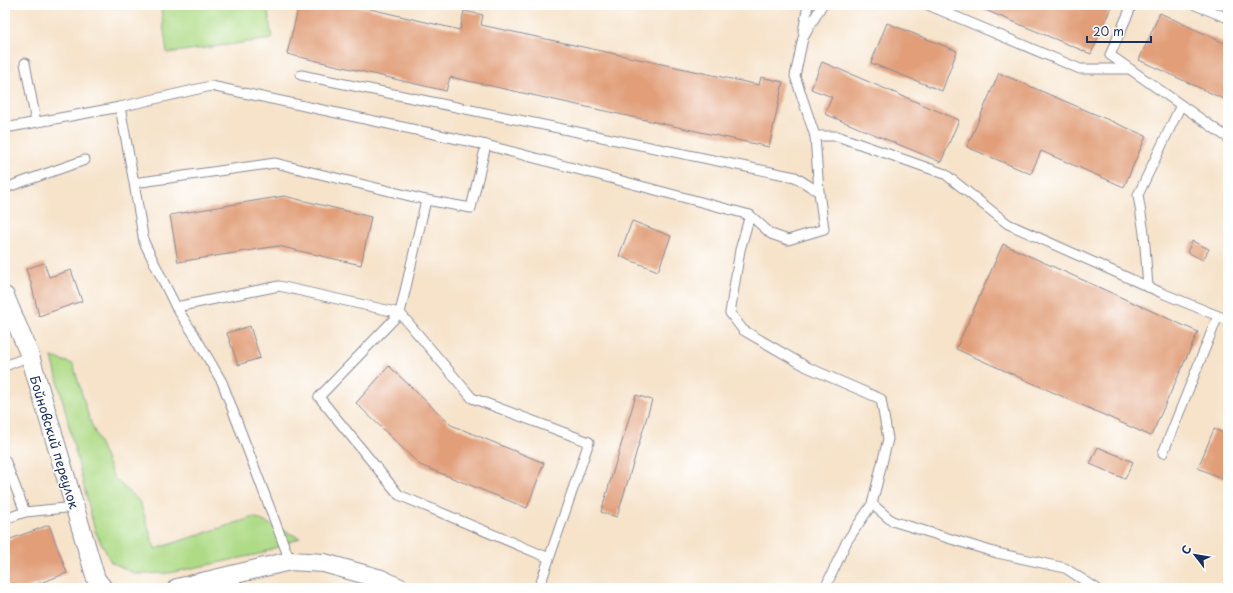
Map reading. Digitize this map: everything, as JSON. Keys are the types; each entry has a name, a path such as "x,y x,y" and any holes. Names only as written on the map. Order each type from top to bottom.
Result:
{"street":[{"name":"Бойновский переулок","path":"5,296 30,356 96,579 103,588"},
{"path":"177,588 290,561 324,563 381,579 400,588"}],"lane":[{"path":"5,128 120,107 211,86 486,145 750,215 771,234 788,240 824,229 819,192 816,136 795,76 808,5"},
{"path":"803,38 822,5"},
{"path":"928,5 1080,69 1130,69"},
{"path":"1132,5 1110,55 1228,138"},
{"path":"1195,5 1228,18"},
{"path":"25,63 36,122"},
{"path":"301,74 795,177 819,192"},
{"path":"1148,287 1144,233 1138,195 1181,105"},
{"path":"120,107 144,242 176,307 222,382 290,561"},
{"path":"816,136 837,136 944,174 1008,224 1148,287 1228,320"},
{"path":"134,183 275,163 426,200 471,208 486,145"},
{"path":"5,188 85,160"},
{"path":"426,200 400,313 319,397 399,495 549,558"},
{"path":"750,215 740,250 730,313 742,330 806,367 881,399 888,439 872,504 847,541 825,588"},
{"path":"176,307 279,286 400,313 472,398 589,442 539,588"},
{"path":"1163,453 1218,316"},
{"path":"5,366 30,356"},
{"path":"5,460 25,512"},
{"path":"872,504 892,521 997,553 1065,568 1096,588"},
{"path":"5,519 25,512 75,507"}],"green space":[{"path":"187,5 267,5 272,39 167,53 161,8"},
{"path":"52,357 73,364 89,418 114,478 140,502 155,549 254,517 300,538 259,554 169,573 136,574 111,562 95,531"}],"building":[{"path":"299,5 353,5 460,30 464,11 483,15 481,25 759,85 761,77 783,82 769,147 450,77 446,91 287,54"},
{"path":"973,5 1112,5 1091,54"},
{"path":"1160,13 1228,45 1228,101 1139,60"},
{"path":"887,23 957,51 942,91 871,63"},
{"path":"822,62 959,120 941,162 825,114 832,97 811,89"},
{"path":"999,73 1146,136 1124,187 1041,151 1031,174 967,147"},
{"path":"8,89 9,100 5,100 5,90"},
{"path":"284,196 371,217 361,265 278,246 178,262 170,215"},
{"path":"632,221 671,236 658,271 619,256"},
{"path":"1192,241 1209,249 1203,260 1187,252"},
{"path":"1003,244 1198,332 1151,436 956,349"},
{"path":"44,263 49,277 71,270 82,301 39,316 26,269"},
{"path":"250,326 260,358 238,365 227,333"},
{"path":"389,366 451,425 544,463 527,508 420,465 356,403"},
{"path":"636,395 652,400 617,517 601,512"},
{"path":"1214,429 1228,435 1228,481 1198,468"},
{"path":"1098,447 1133,462 1125,479 1090,464"},
{"path":"49,525 67,573 27,588 5,588 5,541"}]}
